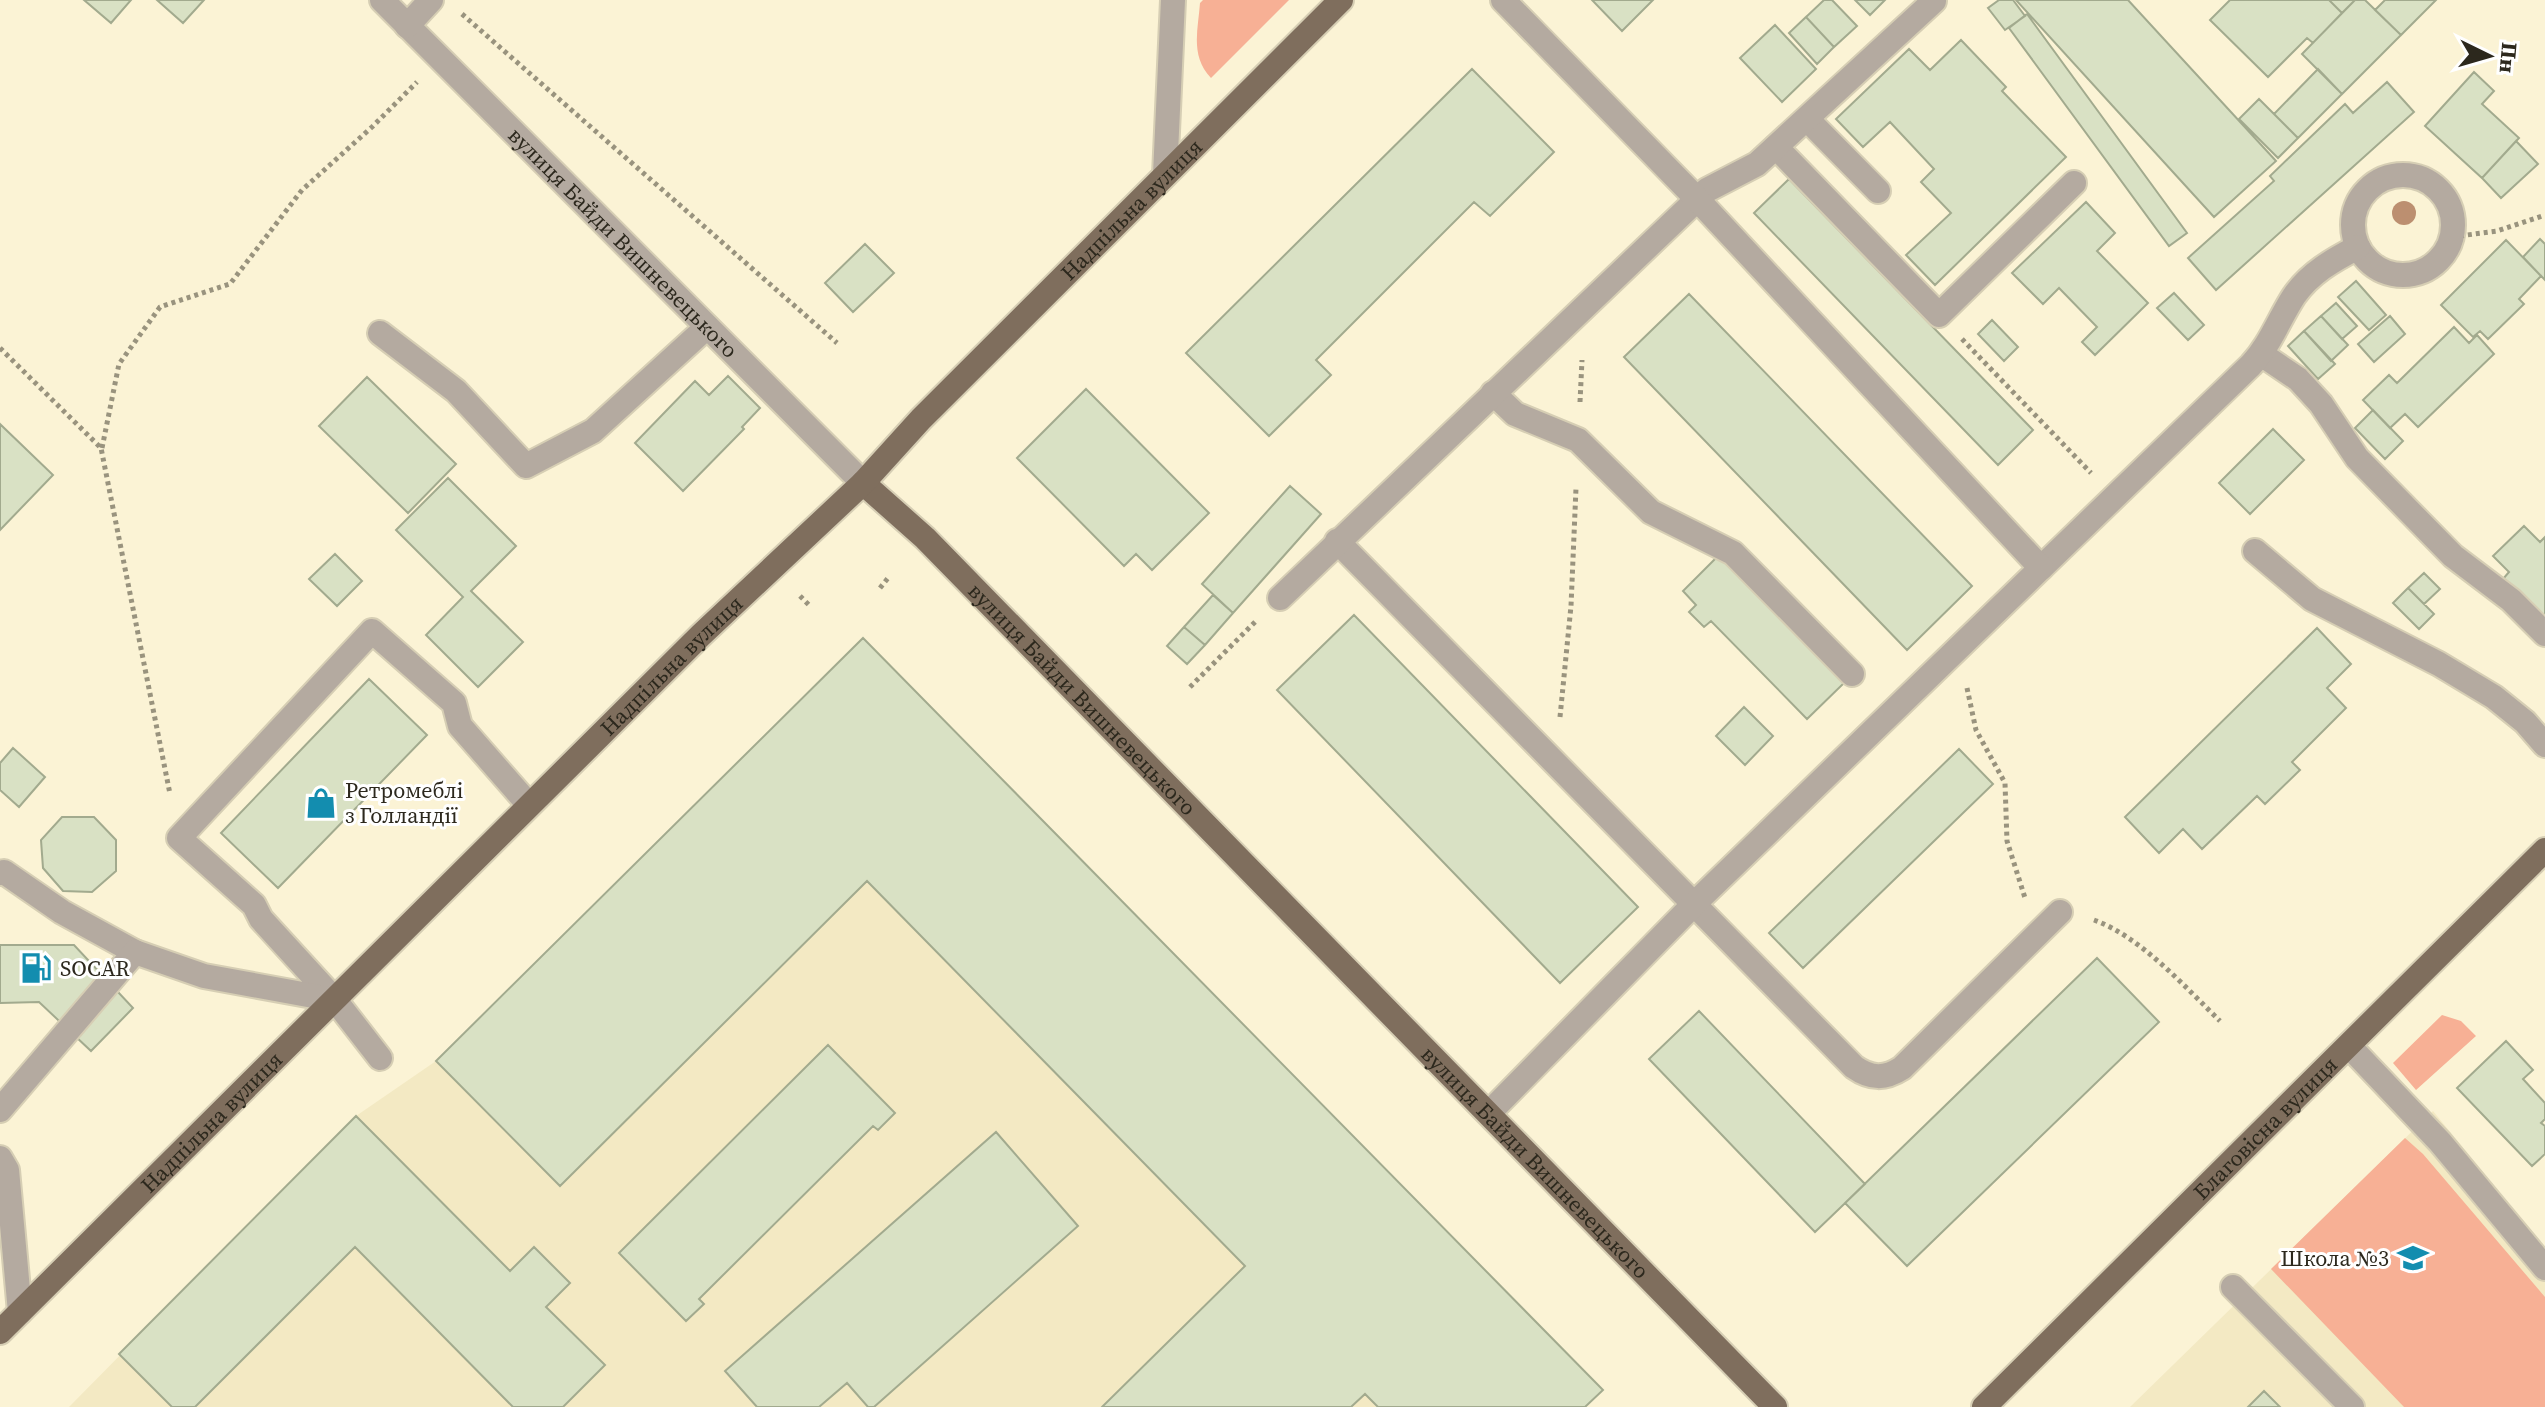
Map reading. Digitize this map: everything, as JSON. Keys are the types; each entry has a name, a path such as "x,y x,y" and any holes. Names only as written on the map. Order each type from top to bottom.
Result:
{"main road":[{"name":"Надпільна вулиця","path":"0,1332 701,635 863,483 921,419 1341,0"},
{"name":"вулиця Байди Вишневецького","path":"863,483 925,538 1775,1407"},
{"name":"Благовісна вулиця","path":"1984,1407 2545,850"}],"street":[{"name":"вулиця Байди Вишневецького","path":"382,0 863,483"},
{"path":"407,26 431,0"},
{"path":"1165,175 1173,0"},
{"path":"1503,0 1698,200 2041,568"},
{"path":"1280,598 1698,200 1717,183 1745,173 1776,147 1934,1"},
{"path":"1807,119 1878,191"},
{"path":"1776,147 1939,315 2074,183"},
{"path":"2407,174 2424,178 2439,188 2449,202 2454,219 2446,253 2433,266 2417,274 2400,275 2383,271 2369,262 2358,247 2353,230 2354,213 2361,197 2373,184 2390,176 2407,174"},
{"path":"1489,1113 1694,904 2261,354 2296,293 2310,278 2358,247"},
{"path":"380,333 456,391 526,466 593,431 707,327"},
{"path":"2261,354 2303,385 2321,404 2357,458 2453,556 2511,600 2545,634"},
{"path":"1493,393 1515,414 1578,440 1651,512 1733,553 1852,674"},
{"path":"1337,541 1865,1075 1891,1075 1902,1068 2060,912"},
{"path":"2255,551 2312,599 2439,664 2494,697 2525,722 2545,745"},
{"path":"380,1058 335,1000 261,919 254,905 179,838 372,631 454,703 460,726 529,805"},
{"path":"0,873 4,872 62,912 135,952 204,976 335,1000"},
{"path":"0,1110 135,952"},
{"path":"2349,1046 2440,1142 2545,1268"},
{"path":"0,1158 7,1170 20,1312"},
{"path":"2233,1287 2352,1407"}],"path":[{"path":"459,10 837,343"},
{"path":"179,838 101,448 119,364 160,307 230,284 302,190 372,127 440,58"},
{"path":"2452,237 2497,231 2545,215"},
{"path":"1556,764 1571,606 1585,307"},
{"path":"1939,315 2114,497"},
{"path":"0,348 101,448"},
{"path":"880,588 888,578"},
{"path":"800,596 811,607"},
{"path":"1190,687 1280,598"},
{"path":"1958,647 1966,669 1969,705 1976,730 2005,783 2007,841 2023,894 2032,905 2096,920 2114,930 2175,977 2220,1021"}],"shaded area":[{"path":"1203,0 1289,0 1211,78 1204,70 1198,52 1198,23"},
{"path":"863,638 1603,1390 1585,1407 69,1407 356,1116 436,1061"},
{"path":"2442,1015 2461,1021 2476,1036 2416,1090 2393,1063"},
{"name":"Школа №3","path":"2433,1111 2545,1248 2545,1407 2130,1407"},
{"name":"Школа №3","path":"2405,1138 2423,1154 2545,1297 2545,1407 2404,1407 2271,1269"}],"building":[{"path":"84,0 131,0 111,23"},
{"path":"157,0 204,0 183,23"},
{"path":"1592,0 1653,0 1622,31"},
{"path":"1824,0 1832,0 1857,26 1834,47 1806,17"},
{"path":"1855,0 1885,0 1870,15"},
{"path":"1999,0 2013,0 2025,16 2005,30 1988,8"},
{"path":"2016,0 2128,0 2276,161 2214,217"},
{"path":"2230,0 2329,0 2342,13 2313,43 2307,38 2268,77 2210,20"},
{"path":"2329,0 2355,0 2342,13"},
{"path":"2355,0 2365,0 2401,35 2342,94 2302,54"},
{"path":"2385,0 2436,0 2401,35 2375,10"},
{"path":"2027,14 2187,233 2169,246 2009,28"},
{"path":"1806,17 1834,47 1817,64 1789,33"},
{"path":"1775,25 1816,69 1782,102 1740,58"},
{"path":"1961,40 2006,87 2002,91 2066,157 1935,285 1906,255 1951,213 1921,182 1934,169 1890,122 1863,147 1836,119 1909,49 1930,70"},
{"path":"1472,69 1554,152 1490,216 1474,202 1316,360 1331,375 1269,436 1186,353"},
{"path":"2318,69 2342,94 2298,138 2274,114"},
{"path":"2474,72 2494,91 2482,104 2519,138 2482,178 2425,126"},
{"path":"2387,82 2414,112 2216,290 2188,258 2274,181 2270,176 2345,104 2353,113"},
{"path":"2259,99 2298,138 2278,158 2239,119"},
{"path":"2516,141 2538,164 2501,198 2482,178"},
{"path":"1789,179 2033,430 1998,465 1754,213"},
{"path":"2086,202 2115,233 2097,251 2148,303 2095,355 2082,342 2097,327 2059,288 2043,304 2012,273"},
{"path":"2540,239 2545,244 2545,280 2523,257"},
{"path":"2506,240 2541,276 2519,299 2524,304 2488,339 2480,331 2473,337 2441,305"},
{"path":"865,244 894,273 853,312 825,283"},
{"path":"2356,281 2386,315 2369,330 2338,297"},
{"path":"2174,293 2204,325 2188,340 2157,308"},
{"path":"1689,294 1972,586 1907,650 1624,357"},
{"path":"2336,303 2357,326 2342,339 2321,316"},
{"path":"2321,316 2348,345 2331,361 2304,331"},
{"path":"2390,316 2405,334 2374,362 2358,344"},
{"path":"1992,320 2018,347 2004,361 1978,334"},
{"path":"2454,327 2469,343 2477,335 2494,354 2418,427 2405,414 2390,428 2363,400 2389,375 2397,383"},
{"path":"2304,331 2335,364 2318,379 2288,346"},
{"path":"728,376 760,408 742,427 744,429 683,491 635,443 695,381 709,395"},
{"path":"367,377 456,464 408,513 319,426"},
{"path":"1086,389 1209,513 1152,570 1136,554 1124,566 1017,458"},
{"path":"2373,410 2403,441 2385,459 2355,428"},
{"path":"0,424 53,475 0,530"},
{"path":"2273,429 2304,460 2250,514 2219,483"},
{"path":"448,478 516,546 471,591 523,642 478,687 426,635 463,597 396,530"},
{"path":"1290,486 1321,514 1233,613 1202,584"},
{"path":"2524,526 2540,542 2545,537 2545,622 2503,579 2509,572 2493,556"},
{"path":"335,554 362,581 337,606 309,579"},
{"path":"1720,554 1844,683 1807,719 1711,621 1704,627 1689,612 1696,605 1683,591"},
{"path":"2424,573 2440,589 2424,604 2408,588"},
{"path":"2408,588 2434,614 2419,629 2393,603"},
{"path":"1213,595 1233,613 1205,645 1184,627"},
{"path":"1354,615 1638,907 1560,983 1277,690"},
{"path":"1184,627 1205,645 1187,664 1167,646"},
{"path":"2317,628 2351,664 2327,688 2346,708 2292,762 2300,770 2265,804 2257,796 2202,849 2183,829 2159,853 2125,817"},
{"path":"863,638 1603,1390 1585,1407 1378,1407 1365,1394 1351,1407 1102,1407 1245,1266 867,881 560,1186 436,1061"},
{"path":"369,679 427,735 278,888 221,833"},
{"path":"1744,707 1773,736 1745,765 1716,736"},
{"path":"13,748 45,777 19,807 0,790 0,763"},
{"path":"1959,749 1993,784 1803,968 1769,933"},
{"path":"62,817 94,817 116,840 116,871 92,892 63,891 43,868 41,840"},
{"path":"0,945 74,945 133,1008 91,1051 39,1002 0,1003"},
{"path":"2097,958 2159,1022 1907,1266 1845,1203"},
{"path":"1699,1011 1865,1184 1815,1232 1649,1059"},
{"path":"2506,1041 2533,1070 2523,1079 2545,1103 2545,1119 2541,1123 2545,1126 2545,1154 2532,1166 2457,1088"},
{"path":"828,1045 895,1113 878,1130 873,1126 699,1299 704,1304 686,1321 619,1253"},
{"path":"356,1116 510,1271 534,1247 570,1283 546,1307 605,1365 563,1407 513,1407 355,1247 195,1407 172,1407 119,1354"},
{"path":"996,1132 1078,1226 874,1407 868,1407 847,1383 819,1407 757,1407 725,1371"},
{"path":"2264,1391 2280,1407 2248,1407"}],"place":[{"name":"Ретромеблі з Голландії","path":"321,803"},
{"name":"SOCAR","path":"36,968"},
{"name":"Школа №3","path":"2413,1258"}]}
